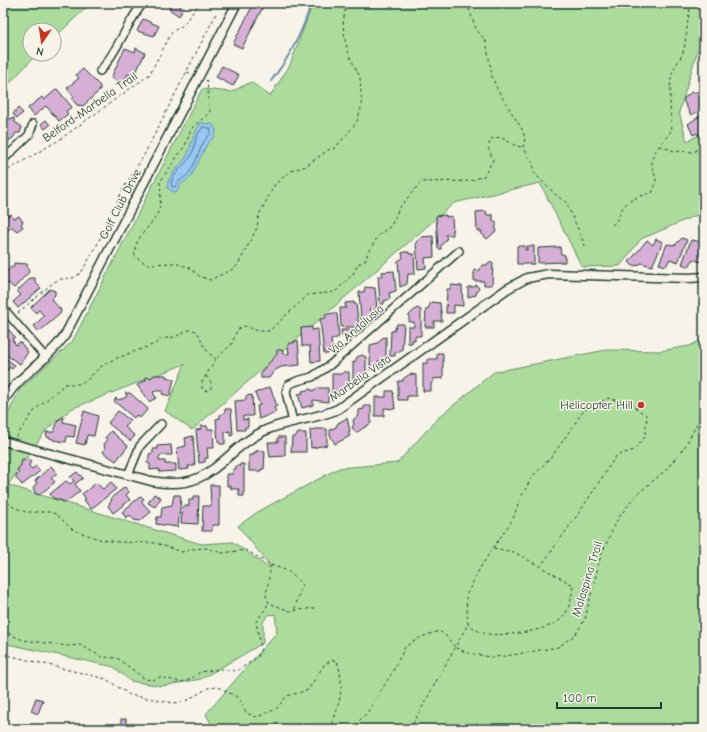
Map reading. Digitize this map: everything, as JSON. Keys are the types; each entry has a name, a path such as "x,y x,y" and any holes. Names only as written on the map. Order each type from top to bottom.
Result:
{"street":[{"path":"100,71 111,59 130,21 143,3"},
{"name":"Golf Club Drive","path":"3,402 17,384 46,358 65,335 238,3"},
{"path":"3,160 28,135 33,124"},
{"name":"Via Andalusia","path":"293,422 286,392 288,385 297,380 312,377 330,365 459,251"},
{"name":"Marbella Vista","path":"7,442 128,475 166,483 179,483 196,479 217,467 254,436 273,427 320,416 338,409 507,289 527,278 540,275 558,274 689,278 704,277"},
{"path":"3,308 46,358"},
{"path":"128,475 140,446 161,424"}],"path":[{"name":"Belford-Marbella Trail","path":"3,173 60,140 149,76 172,32 183,25 200,3"},
{"path":"187,72 207,81 210,112 191,129 186,144 160,182 163,196 155,218 144,230 134,247 136,256 147,264 174,263 189,267 199,276 210,280 234,268 240,261 256,228 259,215 276,184 291,171 306,166 316,158 335,148 353,128 357,121 362,105 360,76 350,57 345,41 343,24 346,3"},
{"path":"467,3 476,29 486,41 492,76 497,89 522,129 525,138 523,148"},
{"path":"612,225 617,222 625,205 637,197 652,193 657,183 652,162 660,146 672,129 669,115 671,107 670,89 672,73 683,53 687,16 692,3"},
{"path":"3,326 54,282 61,279 73,278 81,273 97,245 123,189 143,157 216,14"},
{"path":"206,376 211,383 211,388 207,391 202,388 202,382 216,359 232,344 237,330 244,326 258,331 269,331 308,295 335,292 353,274 358,264 366,260 368,252 380,234 391,226 399,208 421,182 470,181 484,176 493,160 488,147 491,139 500,137 516,146 523,148 533,163 535,174 557,196 566,202 586,248"},
{"path":"660,146 674,151 695,152 704,138"},
{"path":"3,462 7,442 35,410 65,384 78,384 86,381 99,368 112,360 155,344 160,339 175,337 189,330 198,332 203,347 208,354 216,359"},
{"path":"410,729 468,624 466,596 480,568 513,519 519,501 532,477 553,455 584,410 608,398 632,405 648,416 645,437 634,450 616,456 581,510 540,566"},
{"name":"Malaspina Trail","path":"455,648 468,653 491,657 506,656 558,647 575,635 585,619 601,555 617,520 635,496 666,470 681,452 704,410"},
{"path":"3,498 13,507 26,512 49,512 56,514 73,530 102,540 119,542 156,542 182,552 193,548 206,548 222,553 246,550 271,565 288,571 302,584 294,611"},
{"path":"468,624 481,633 502,635 534,631 561,620 571,601 573,585 514,552 493,548"},
{"path":"271,565 266,596 269,603 280,609 294,611 315,608"},
{"path":"3,631 23,640 68,646 80,645 102,657 117,658 145,679 153,680 160,677 181,682 191,679 200,672 220,669 237,671 258,656 260,647 256,622 269,603"},
{"path":"351,729 367,713 392,673 405,647 421,637 439,631 445,635 455,648"},
{"path":"3,654 106,680 130,695 174,702 186,702 208,688 218,687 239,698 246,713 257,717 276,709 287,696 308,690 324,665 332,660 338,661 341,672 341,697 332,729"}],"green space":[{"path":"3,3 91,3 62,30 62,22 22,22 22,62 29,62 3,90"},
{"path":"313,3 704,3 704,29 679,112 687,141 704,133 704,212 641,239 620,266 582,267 540,183 454,203 192,430 165,411 185,364 71,409 46,430 8,485 201,544 233,542 269,568 268,563 238,526 259,511 339,468 397,463 439,417 494,372 606,350 659,351 690,346 704,338 704,729 214,729 206,714 277,632 275,614 268,615 263,622 263,643 201,679 162,686 130,681 114,667 3,643 3,424 20,389 72,342 202,89 231,92 251,82 270,96 290,65"}],"water":[{"path":"201,123 212,124 216,130 215,136 207,144 191,177 180,185 178,191 174,192 167,188 168,182 173,173 186,158 194,135"}],"building":[{"path":"171,3 183,3 179,9 182,11 179,16 169,9"},
{"path":"254,3 265,3 242,48 233,44"},
{"path":"143,19 159,26 154,36 137,31"},
{"path":"125,48 135,52 136,48 145,53 134,77 128,74 123,84 111,78"},
{"path":"222,66 239,75 233,86 216,77"},
{"path":"701,67 704,67 704,78 701,74"},
{"path":"83,69 100,86 100,90 83,106 77,105 72,99 74,97 67,88 79,78 76,75"},
{"path":"57,89 72,107 66,111 68,114 59,121 46,106 34,116 28,108 42,97 44,100"},
{"path":"704,89 704,109 691,115 684,102 684,98 693,91 694,93"},
{"path":"18,108 23,113 17,118 13,114"},
{"path":"704,113 704,132 698,135 697,133 693,135 688,124"},
{"path":"14,118 15,122 22,127 20,133 16,133 13,138 9,140 8,145 3,146 3,126 8,121 7,119"},
{"path":"46,120 50,125 45,129 41,124"},
{"path":"3,209 8,216 11,214 14,219 19,216 23,222 21,224 23,227 17,231 12,227 7,231 5,228 3,229"},
{"path":"486,211 487,215 493,215 493,221 496,221 496,231 487,239 481,233 482,231 477,231 476,212"},
{"path":"446,215 446,217 452,216 453,235 445,235 447,238 441,246 441,249 438,249 436,216"},
{"path":"433,236 434,257 425,258 426,268 418,269 416,242 422,237"},
{"path":"682,238 687,240 678,262 670,259 666,266 659,264 667,244 675,245"},
{"path":"656,239 663,242 652,266 641,263 633,266 629,262 647,240 653,245"},
{"path":"691,240 697,241 704,245 704,258 700,262 693,259 689,267 682,264"},
{"path":"517,246 525,246 525,250 527,250 527,246 534,246 534,264 517,264"},
{"path":"560,247 561,254 565,255 565,262 538,263 538,248"},
{"path":"402,253 414,254 415,274 408,274 407,284 400,287 398,261 403,258"},
{"path":"489,262 493,263 492,285 484,285 484,281 474,281 474,270 479,271 482,265 487,265"},
{"path":"14,263 27,264 29,272 14,288 8,283 3,288 3,276 11,267 14,267"},
{"path":"394,271 396,291 389,293 390,299 384,301 384,304 380,304 378,276 383,276 382,272"},
{"path":"31,278 35,278 35,282 41,288 18,308 13,302 21,295 17,291"},
{"path":"451,285 462,286 463,306 454,305 454,313 446,313 447,289 451,289"},
{"path":"476,285 479,288 476,295 468,297 468,287 474,287"},
{"path":"365,287 375,288 377,308 369,309 373,314 363,321 361,319 359,292 364,292"},
{"path":"50,289 55,291 55,295 51,299 61,310 60,314 39,332 34,326 44,316 39,310 36,313 31,308"},
{"path":"354,302 354,304 356,304 359,327 341,327 340,308 346,308 345,303"},
{"path":"431,302 440,303 442,321 434,321 434,327 425,327 426,309 428,309"},
{"path":"417,308 421,310 421,336 415,336 415,340 412,340 412,343 408,343 408,327 414,327 414,322 409,322 409,315"},
{"path":"334,313 337,314 339,337 331,340 332,349 329,349 328,354 324,354 320,319 326,318 325,315"},
{"path":"397,324 404,324 402,350 400,350 400,352 395,352 395,356 390,356 391,331 394,331"},
{"path":"312,327 312,330 318,329 320,361 311,362 310,346 302,346 301,328"},
{"path":"9,330 15,337 12,339 16,345 20,342 28,352 20,364 3,353 3,335"},
{"path":"341,330 349,330 350,335 342,336"},
{"path":"386,337 386,361 378,361 378,367 375,367 375,370 370,370 370,345 378,343 382,338"},
{"path":"294,341 298,341 300,365 281,367 274,371 269,378 261,378 261,372 277,354 277,350 282,350 283,354 289,354 288,345 289,343 294,343"},
{"path":"437,353 443,353 443,378 433,379 433,383 431,383 431,391 423,391 423,363 428,363 428,359 437,359"},
{"path":"362,355 366,357 366,376 360,376 360,380 353,380 353,362 355,362 357,357"},
{"path":"3,357 15,365 12,369 9,367 7,371 3,369"},
{"path":"343,372 349,372 349,384 343,388 343,392 339,392 339,395 332,395 332,374 343,374"},
{"path":"410,374 416,375 416,396 407,396 407,400 398,400 398,381 403,381 403,379"},
{"path":"154,375 166,375 166,377 174,379 170,396 162,394 163,391 155,391 153,392 156,398 149,402 137,385 146,380 146,377 151,378"},
{"path":"270,387 277,406 274,407 276,412 259,419 257,406 260,405 255,393"},
{"path":"318,388 328,388 328,402 313,400 313,405 302,408 298,394 303,393 302,391 311,389 312,391"},
{"path":"386,391 393,391 395,409 384,408 384,416 375,416 375,397 386,397"},
{"path":"125,393 130,393 148,409 140,418 136,415 134,418 114,401 116,398 118,400 125,398 127,395"},
{"path":"252,395 253,416 243,416 243,420 248,419 248,427 245,427 245,430 237,430 235,401 246,400 246,396"},
{"path":"364,406 371,406 371,423 356,433 352,427 354,425 353,420 359,415 359,410 364,409"},
{"path":"225,409 231,409 233,435 230,436 230,431 225,432 225,444 220,444 218,441 216,419 220,418 220,415 225,412"},
{"path":"84,411 98,416 94,436 87,435 85,445 76,443"},
{"path":"118,411 131,421 125,427 135,436 130,441 108,423"},
{"path":"64,417 63,422 76,425 74,437 67,436 66,442 53,440 47,437 46,432 54,432 58,420"},
{"path":"347,418 350,431 348,432 350,436 335,444 330,435 330,430"},
{"path":"200,426 207,426 208,429 213,429 214,448 207,448 208,458 205,458 205,462 199,463 196,430 201,429"},
{"path":"327,429 327,445 311,448 310,430"},
{"path":"111,431 128,446 116,461 103,452 105,449 104,444 108,440 105,438"},
{"path":"298,433 306,433 306,452 291,452 292,437 295,437"},
{"path":"193,436 195,466 188,466 189,469 179,470 177,448 186,446 185,438"},
{"path":"278,437 285,437 285,456 270,457 268,442 278,442"},
{"path":"171,445 172,455 161,455 159,457 159,461 165,461 165,464 176,464 176,471 159,472 159,469 150,470 150,464 146,462 149,459 149,454 153,453 153,449 158,449 157,446"},
{"path":"257,450 265,451 264,469 261,469 261,471 249,471 249,455 254,455 254,452 257,452"},
{"path":"22,459 31,460 29,466 32,469 36,466 40,471 22,485 15,477 19,473 17,470 21,465"},
{"path":"240,464 244,464 244,496 239,496 239,489 231,489 231,486 227,486 227,474 233,474 233,469 236,469 236,466 240,466"},
{"path":"51,466 57,473 51,478 55,482 39,495 36,494 33,488 37,483 35,481"},
{"path":"77,472 83,478 75,484 80,491 66,502 53,498 50,494 66,481 70,484 74,481 70,477"},
{"path":"111,482 116,489 91,509 84,500 86,499 82,494 96,483 103,489"},
{"path":"210,485 219,485 219,525 212,525 212,531 202,531 203,506 211,506"},
{"path":"125,487 129,492 126,495 130,500 113,513 108,506 112,500 111,498"},
{"path":"154,494 161,498 155,507 148,503"},
{"path":"174,495 180,495 181,499 178,527 156,524 157,517 161,517 162,507 172,505"},
{"path":"141,496 144,499 141,501 151,512 140,521 134,520 130,515 126,518 122,512"},
{"path":"193,496 199,496 198,524 181,523 183,506 189,506 189,500 193,500"},
{"path":"36,698 43,700 38,714 31,711"},
{"path":"121,719 126,719 126,726 121,726"}],"waterway":[{"path":"271,81 295,44 308,14 311,3"}],"place":[{"name":"Helicopter Hill","path":"641,405"}]}
